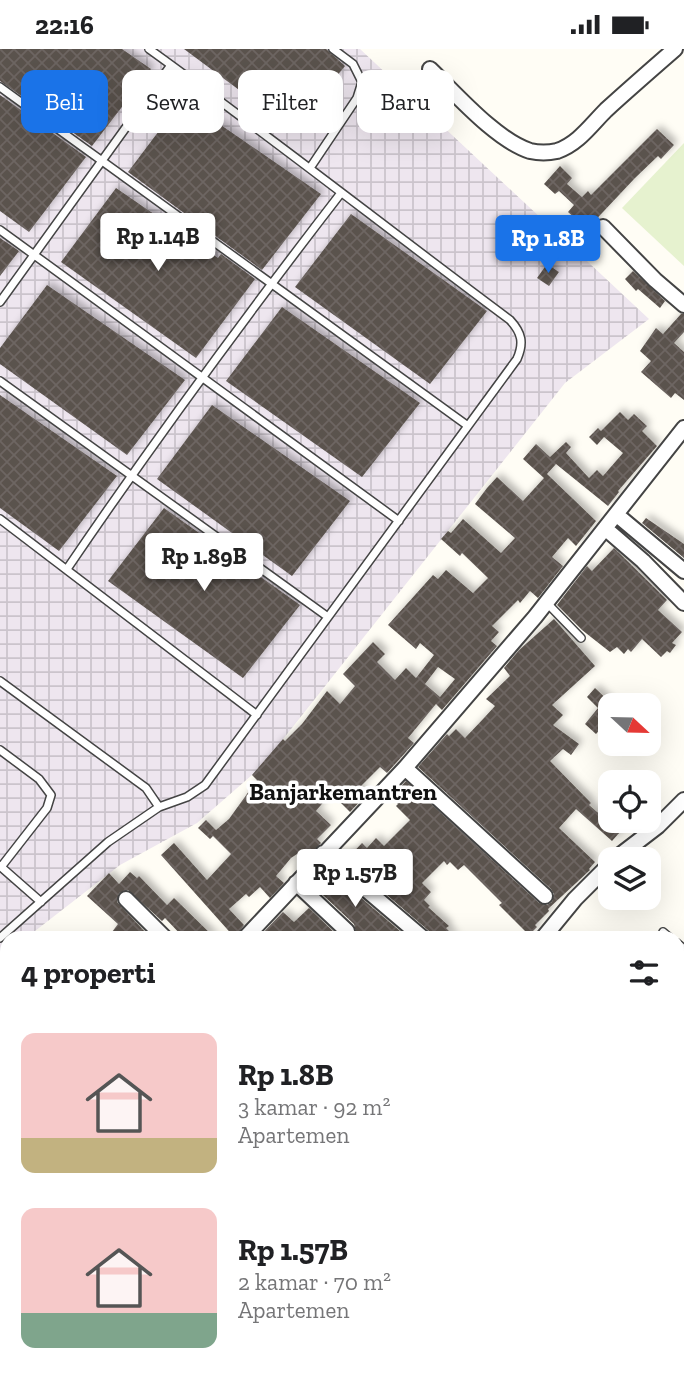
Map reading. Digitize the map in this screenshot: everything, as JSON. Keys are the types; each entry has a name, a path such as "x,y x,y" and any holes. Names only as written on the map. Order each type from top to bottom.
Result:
{"street":[{"path":"430,69 481,118 510,141 529,150 544,153 559,150 579,138 606,110 675,49"},
{"path":"603,227 655,280 684,305"},
{"path":"251,931 405,768 547,603 684,428"},
{"path":"617,515 684,571"},
{"path":"606,529 643,561 684,603"},
{"path":"405,768 545,896"},
{"path":"630,847 684,800"},
{"path":"323,853 415,931"},
{"path":"549,931 598,876"},
{"path":"296,883 348,931"},
{"path":"126,899 158,931"}],"lane":[{"path":"8,931 108,842 159,807 187,797 205,785 517,359 522,340 519,329 510,320 149,49"},
{"path":"310,168 357,98 362,82 353,64 333,49"},
{"path":"0,302 171,65"},
{"path":"0,87 468,426"},
{"path":"67,569 131,475 341,194"},
{"path":"0,230 399,521"},
{"path":"0,381 328,617"},
{"path":"0,519 257,715"},
{"path":"547,603 581,638"},
{"path":"0,681 146,787 159,807"},
{"path":"0,750 39,779 51,795 47,808 1,867 41,902"}],"shaded area":[{"path":"0,49 360,49 382,70 357,70 357,133 450,133 649,319 565,383 261,767 197,823 120,865 35,931 0,931"}],"green space":[{"path":"684,143 684,266 622,208"}],"building":[{"path":"0,49 122,49 151,69 122,70 122,107 108,125 108,70 21,70 21,96 0,81"},
{"path":"184,49 326,49 345,66 342,70 238,70 238,89 224,79 224,70 212,70"},
{"path":"0,95 21,110 21,133 53,133 86,157 29,232 0,211"},
{"path":"224,127 321,194 262,270 128,172 157,133 224,133"},
{"path":"657,129 674,145 661,159 658,156 635,178 587,229 568,212 574,205 559,191 555,194 544,184 560,166 572,178 567,184 582,197 588,191 591,195"},
{"path":"74,133 102,133 92,146"},
{"path":"116,188 218,258 221,254 255,279 196,358 61,262"},
{"path":"351,214 487,311 430,384 295,287"},
{"path":"0,238 19,251 0,276"},
{"path":"547,264 559,272 549,286 537,278"},
{"path":"633,271 665,301 660,308 638,289 636,291 625,279"},
{"path":"47,285 185,380 127,455 0,364 0,348"},
{"path":"282,307 420,403 362,477 226,381"},
{"path":"684,314 684,332 674,343 684,352 684,400 675,393 671,398 641,372 651,361 640,351 656,328 663,334"},
{"path":"0,395 117,476 59,551 0,508"},
{"path":"212,405 350,501 292,576 157,479"},
{"path":"620,412 628,420 634,414 647,426 642,431 657,446 608,506 556,464 547,474 596,521 576,546 568,538 552,557 563,566 538,598 530,591 492,626 499,632 491,641 497,646 442,710 436,704 408,738 414,743 387,773 380,767 359,788 366,795 350,812 331,793 316,811 331,825 317,839 321,843 305,860 297,854 291,858 276,876 284,883 270,898 260,887 249,897 246,894 229,909 244,925 240,931 229,931 161,855 174,843 207,880 231,854 213,836 210,839 198,828 206,820 216,830 229,819 257,780 252,775 283,739 285,741 302,724 327,691 340,704 355,686 343,674 373,642 385,654 377,662 395,680 406,668 416,678 434,655 420,643 416,649 388,625 433,575 438,579 446,570 473,593 488,578 462,553 460,556 441,539 448,531 451,533 463,519 501,553 515,538 475,504 487,488 497,477 523,501 544,478 523,459 536,444 550,457 566,442 571,447 566,453 589,478 597,470 603,476 623,453 604,437 597,445 589,437 598,428 601,431","holes":["438,667 455,679 440,697 425,684"]},
{"path":"164,508 300,605 243,678 108,581"},
{"path":"646,518 684,544 684,558 642,523"},
{"path":"614,548 667,600 658,610 682,632 672,643 676,645 670,653 667,651 661,657 642,639 631,652 628,649 624,654 617,647 610,652 582,630 557,605 587,566 592,571"},
{"path":"554,619 595,666 552,705 563,715 553,725 579,744 571,755 563,749 550,761 598,813 598,829 576,809 559,828 595,862 590,870 548,909 533,931 525,931 499,905 502,903 464,865 458,870 450,862 447,865 444,861 422,883 431,892 424,900 449,926 446,928 449,931 429,931 346,860 362,843 367,848 376,838 384,846 410,820 391,797 406,781 539,903 547,905 552,902 554,894 551,889 418,767 447,734 449,736 456,729 465,738 495,706 486,699 510,676 504,668 519,650"},
{"path":"595,688 600,693 598,693 598,708 587,697"},
{"path":"598,708 598,732 596,734 585,724"},
{"path":"603,833 619,833 612,841"},
{"path":"322,871 330,879 334,875 400,931 356,931 354,924 310,883"},
{"path":"130,872 137,878 139,876 167,905 174,898 208,931 177,931 165,918 162,921 128,890 119,893 117,902 144,931 113,931 118,924 87,896 109,873 119,884"},
{"path":"309,908 333,931 265,931 283,912 294,922"}],"district":[{"name":"Banjarkemantren","path":"343,791"}]}
